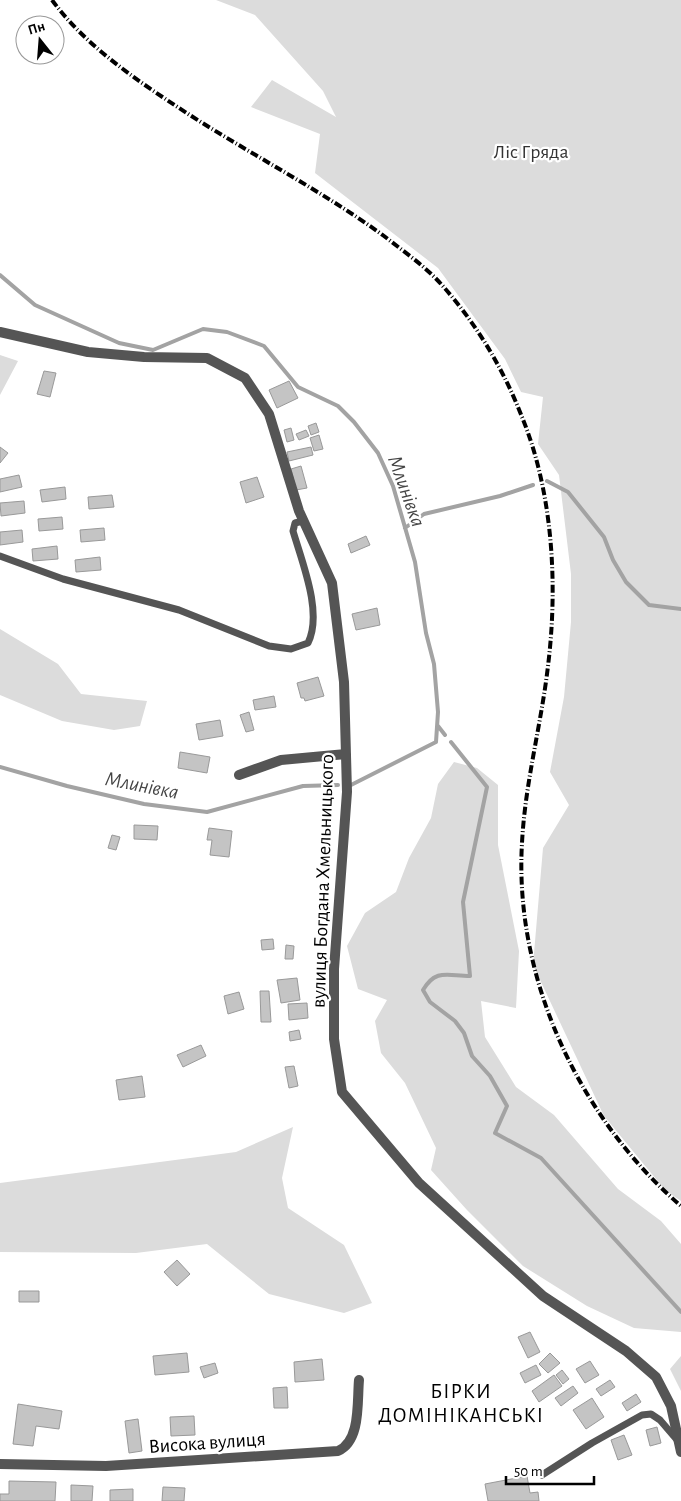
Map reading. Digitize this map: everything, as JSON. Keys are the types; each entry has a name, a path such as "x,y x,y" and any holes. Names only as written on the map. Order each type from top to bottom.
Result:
{"street":[{"name":"вулиця Богдана Хмельницького","path":"0,332 88,352 144,357 207,358 245,378 269,414 303,521 332,583 344,682 348,792 334,969 334,1039 342,1092 419,1183 542,1296 626,1352 656,1377 671,1406 680,1448"},
{"path":"239,775 281,760 346,754"},
{"name":"Висока вулиця","path":"0,1464 106,1466 338,1451 347,1447 353,1438 359,1380"}],"lane":[{"path":"0,556 63,579 179,610 269,646 291,649 308,643 314,631 313,611 306,577 293,530 295,523 303,521"},
{"path":"542,1475 592,1443 642,1415 651,1414 660,1420 680,1448"}],"green space":[{"name":"Ліс Гряда","path":"216,0 681,0 681,1201 665,1190 604,1116 533,965 543,848 569,805 550,772 564,697 571,622 571,574 559,475 538,444 543,397 521,392 505,359 438,268 315,173 320,134 251,107 272,80 336,117 323,91 255,15"},
{"path":"0,355 18,361 0,395"},
{"path":"0,629 58,664 81,694 147,701 140,726 114,730 62,721 0,695"},
{"path":"454,762 477,768 498,785 498,845 519,951 516,1008 481,1001 485,1037 516,1087 554,1115 618,1189 661,1221 681,1244 681,1332 634,1328 587,1306 523,1266 467,1210 431,1170 436,1148 405,1083 381,1053 375,1021 387,1000 358,989 347,946 365,913 396,892 409,858 431,818 438,784"},
{"path":"293,1127 282,1178 288,1208 344,1245 372,1303 344,1313 269,1294 207,1244 136,1253 0,1252 0,1183 236,1152"},
{"path":"681,1356 681,1391 670,1369"}],"building":[{"path":"44,371 56,373 50,397 37,394"},
{"path":"289,381 298,398 277,408 269,390"},
{"path":"316,423 319,432 311,435 308,426"},
{"path":"291,428 294,440 287,442 284,430"},
{"path":"306,430 309,436 299,440 296,434"},
{"path":"319,435 323,449 314,451 310,438"},
{"path":"0,447 8,453 0,463"},
{"path":"311,447 313,455 289,461 287,452"},
{"path":"301,466 307,488 296,490 291,469"},
{"path":"19,475 22,487 0,492 0,479"},
{"path":"257,477 264,497 246,503 240,482"},
{"path":"65,487 66,499 42,502 40,490"},
{"path":"112,495 114,507 89,509 88,497"},
{"path":"24,501 25,513 1,516 0,503"},
{"path":"62,517 63,529 39,531 38,519"},
{"path":"104,528 105,540 81,542 80,530"},
{"path":"22,530 23,542 0,545 0,532"},
{"path":"366,536 370,545 351,553 348,544"},
{"path":"57,546 58,559 33,561 32,549"},
{"path":"100,557 101,570 76,572 75,560"},
{"path":"377,608 380,625 356,630 352,614"},
{"path":"318,677 324,696 305,701 304,698 301,698 297,683"},
{"path":"274,696 276,707 255,710 253,700"},
{"path":"249,712 254,730 246,732 240,715"},
{"path":"220,720 223,736 199,740 196,724"},
{"path":"180,752 210,757 207,773 178,768"},
{"path":"134,825 158,826 157,840 134,839"},
{"path":"209,828 232,831 229,857 210,855 212,840 207,840"},
{"path":"112,835 120,837 116,850 108,848"},
{"path":"273,939 274,949 262,950 261,940"},
{"path":"286,945 294,946 293,959 285,959"},
{"path":"297,978 300,1000 281,1003 277,980"},
{"path":"260,991 269,991 271,1022 261,1022"},
{"path":"239,992 244,1009 228,1014 224,996"},
{"path":"307,1003 308,1018 289,1020 288,1004"},
{"path":"299,1030 301,1039 290,1041 289,1032"},
{"path":"201,1045 206,1056 183,1067 177,1055"},
{"path":"294,1066 298,1086 289,1088 285,1067"},
{"path":"142,1076 145,1097 119,1100 116,1080"},
{"path":"177,1260 190,1274 177,1286 164,1272"},
{"path":"19,1291 39,1291 39,1302 19,1302"},
{"path":"530,1332 540,1352 528,1358 518,1337"},
{"path":"187,1353 189,1372 155,1375 153,1356"},
{"path":"550,1353 560,1363 548,1373 539,1364"},
{"path":"322,1359 324,1380 295,1382 294,1362"},
{"path":"590,1361 599,1375 585,1383 576,1369"},
{"path":"215,1363 218,1373 204,1378 200,1367"},
{"path":"536,1365 541,1375 525,1383 520,1373"},
{"path":"562,1370 569,1379 563,1384 556,1375"},
{"path":"554,1375 562,1386 539,1402 532,1391"},
{"path":"610,1380 615,1387 601,1396 596,1389"},
{"path":"573,1386 578,1393 561,1406 555,1398"},
{"path":"287,1387 288,1408 274,1408 273,1388"},
{"path":"636,1394 641,1402 627,1411 622,1403"},
{"path":"592,1398 604,1417 586,1429 573,1410"},
{"path":"18,1404 62,1411 59,1429 36,1426 33,1446 13,1444"},
{"path":"194,1416 195,1435 171,1436 170,1417"},
{"path":"138,1419 142,1451 129,1453 125,1421"},
{"path":"657,1427 661,1443 650,1446 646,1430"},
{"path":"624,1435 632,1455 618,1460 611,1440"},
{"path":"527,1476 530,1493 538,1492 539,1501 488,1501 485,1484"},
{"path":"9,1481 56,1482 55,1501 0,1501 0,1494 9,1494"},
{"path":"71,1485 93,1486 92,1501 71,1501"},
{"path":"163,1487 185,1488 184,1501 162,1501"},
{"path":"133,1489 133,1501 110,1501 110,1490"}],"waterway":[{"name":"Млинівка","path":"0,275 35,305 119,343 153,350 203,329 227,332 264,346 298,387 338,406 354,422 378,453 393,486 415,562 426,633 434,664 438,712 436,742 351,785"},
{"path":"547,481 568,492 604,537 613,560 626,582 649,605 681,609"},
{"path":"405,528 424,514 500,496 533,485"},
{"path":"438,726 445,735"},
{"path":"451,742 487,787 463,902 470,976 438,976 428,983 423,990 430,1002 455,1021 464,1033 472,1056 490,1076 507,1106 495,1133 541,1158 681,1312"},
{"name":"Млинівка","path":"0,767 67,786 144,804 207,812 303,786 338,785"}],"railway":[{"path":"52,0 64,16 93,45 142,83 202,123 359,218 414,259 435,277 466,314 506,381 522,417 541,477 550,540 552,572 553,604 548,666 526,798 522,843 522,894 529,944 542,994 560,1042 584,1088 612,1131 645,1171 681,1206"}],"district":[{"name":"БІРКИ ДОМІНІКАНСЬКІ","path":"461,1403"}]}
